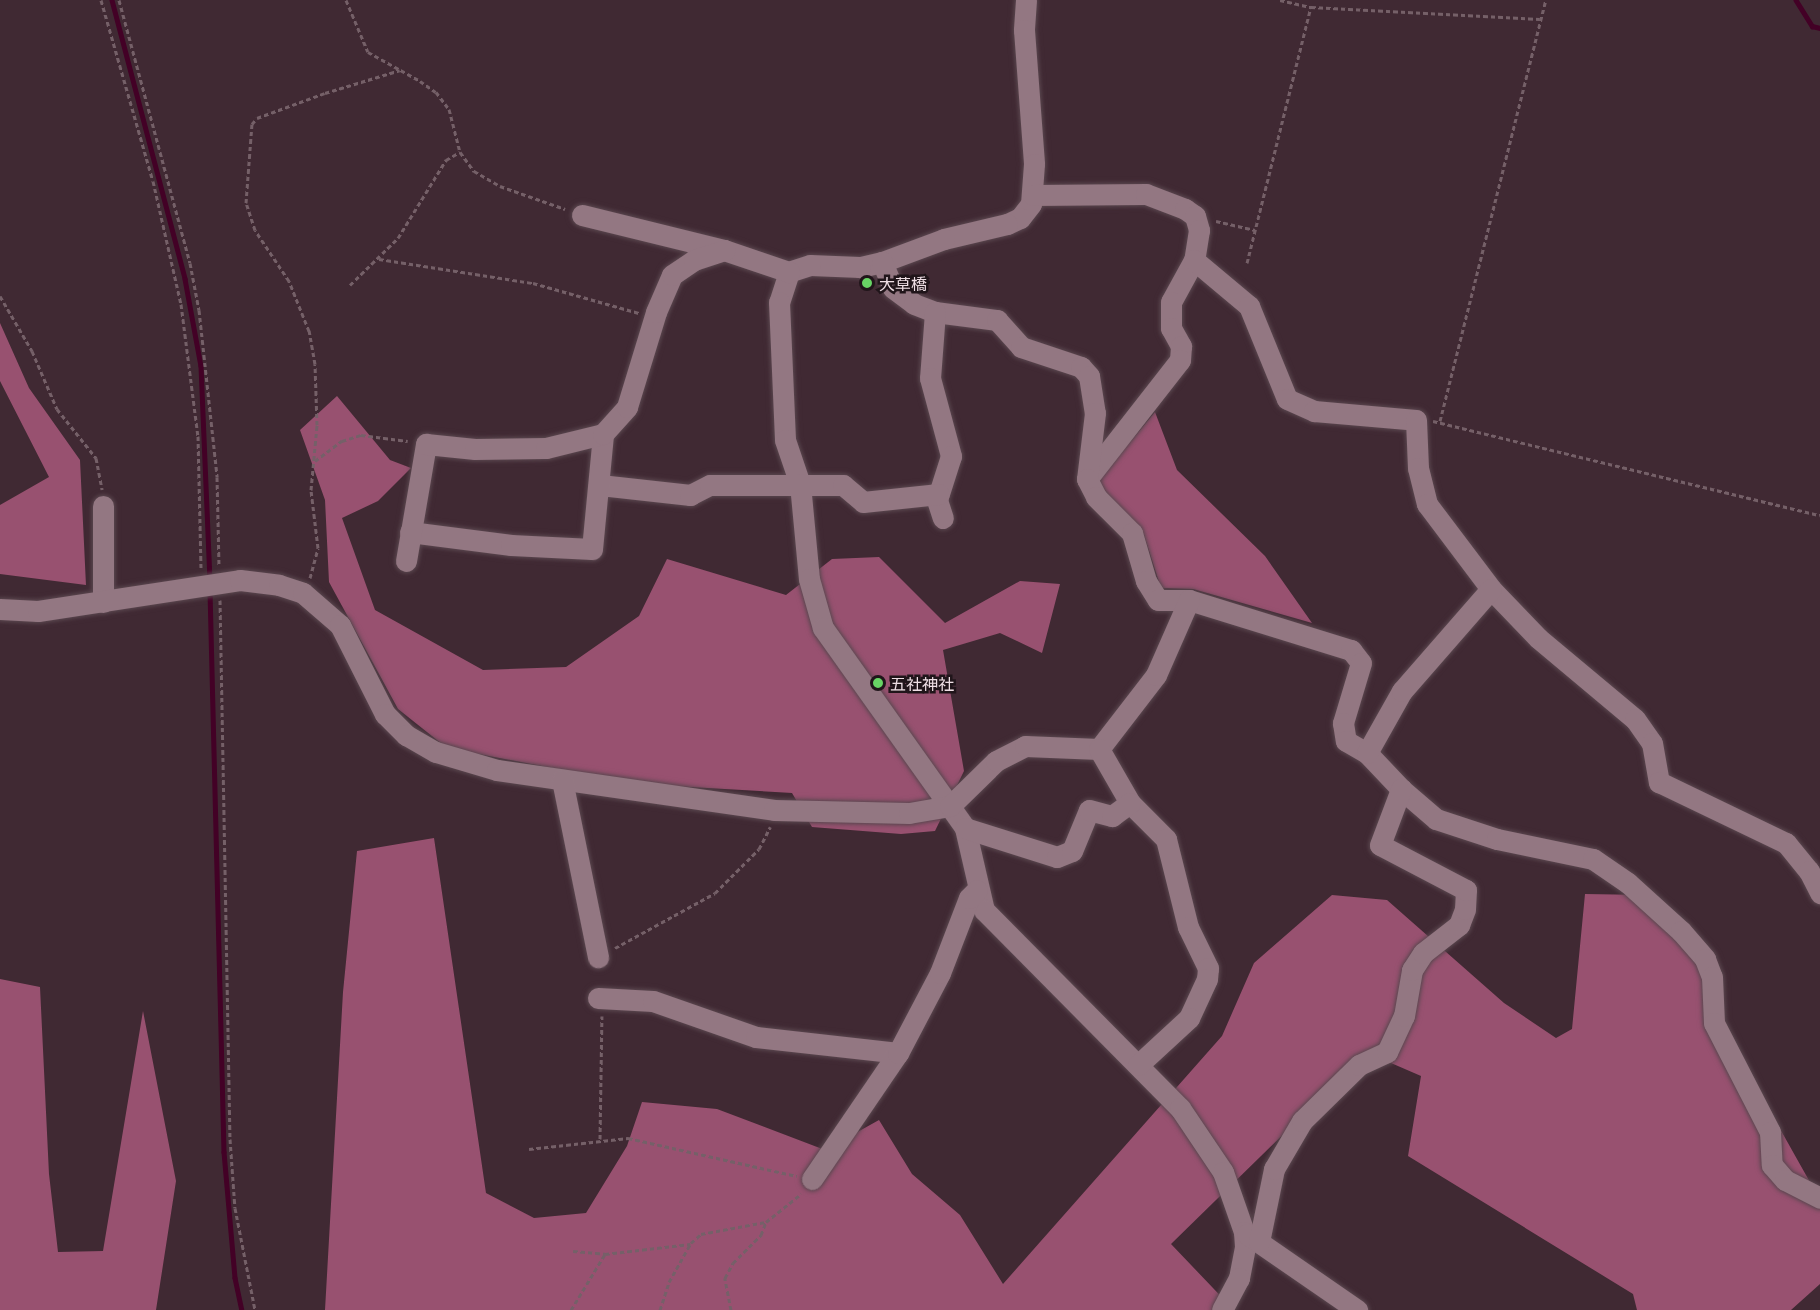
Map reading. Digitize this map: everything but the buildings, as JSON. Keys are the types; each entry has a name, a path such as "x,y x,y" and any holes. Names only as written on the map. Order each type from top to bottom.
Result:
{"street":[{"path":"582,215 724,250 789,272 810,265 860,267 882,262 944,238 1007,224 1026,212 1033,195 1026,0"},
{"path":"1033,195 1146,194 1195,216 1200,240 1194,260 1170,310 1171,328 1183,353 1180,360 1087,479"},
{"path":"406,561 426,444 475,449 546,448 603,434 627,406 645,360 656,312 672,275 694,260 724,250"},
{"path":"1194,260 1250,306 1287,399 1314,411 1416,420 1418,468 1427,504 1491,589 1538,638 1635,719 1652,743 1659,782 1786,843 1809,871 1820,893"},
{"path":"882,262 893,288 903,297 935,312 997,320 1021,347 1081,367 1089,376 1095,414 1087,479 1096,497 1132,533 1146,581 1158,600 1189,600 1351,650 1361,663 1343,723 1346,741 1367,753 1401,789 1436,819 1497,839 1593,859 1628,883 1681,931 1705,959 1712,977 1714,1023 1770,1132 1772,1165 1785,1180 1820,1198"},
{"path":"789,272 779,302 785,440 800,484 809,579 817,613 831,642 965,828 977,890 984,910 997,927 1180,1108 1206,1142 1223,1172 1251,1237 1357,1310"},
{"path":"935,312 930,378 951,456 939,494 938,508 943,518"},
{"path":"410,532 511,545 592,549 600,485 603,434"},
{"path":"600,485 690,495 710,485 843,485 863,502 939,494"},
{"path":"103,506 103,602"},
{"path":"0,609 38,611 211,584 264,582 303,593 340,625 385,714 406,735 435,752 469,764 562,780 774,810 909,813 950,806 1009,752 1025,746 1099,749 1111,738 1156,675 1189,600"},
{"path":"1367,753 1402,691 1491,589"},
{"path":"1099,749 1130,803 1166,839 1188,927 1208,968 1208,979 1189,1018 1138,1065"},
{"path":"562,780 598,957"},
{"path":"1222,1310 1239,1278 1274,1169 1302,1121 1359,1065 1387,1052 1404,1016 1412,970 1423,953 1459,925 1465,909 1466,890 1380,845 1401,789"},
{"path":"965,828 1057,857 1072,851 1089,810 1112,816 1130,803"},
{"path":"812,1179 898,1053 940,974 969,898 977,890"},
{"path":"598,998 653,1001 756,1037 898,1053"}],"path":[{"path":"101,0 153,181 181,304 198,436 211,584 230,1139 238,1230 255,1310"},
{"path":"120,0 190,263 199,310 217,477 211,584"},
{"path":"346,0 368,52 420,81 442,100 455,125 460,152 466,164 483,178 582,215"},
{"path":"1280,0 1311,7 1540,19"},
{"path":"1440,422 1546,0"},
{"path":"1247,262 1311,7"},
{"path":"303,593 315,569 318,548 311,490 315,461 315,364 309,331 289,281 255,230 246,203 252,124 257,118 325,93 400,70"},
{"path":"350,285 364,267 379,259 417,211 446,160 460,152"},
{"path":"1195,216 1255,230"},
{"path":"379,259 488,274 639,313 656,312"},
{"path":"0,296 32,351 57,409 96,458 103,506"},
{"path":"1416,420 1440,422 1820,515"},
{"path":"315,461 342,441 361,435 426,444"},
{"path":"598,957 715,893 759,849 774,810"},
{"path":"598,998 604,1028 598,1071 603,1106 600,1139"},
{"path":"529,1149 600,1139 653,1142 705,1158 812,1179 796,1201 766,1221 701,1234 691,1244 669,1282 660,1310"},
{"path":"731,1310 725,1278 733,1263 761,1235 766,1221"},
{"path":"573,1251 605,1254 691,1244"},
{"path":"571,1310 605,1254"}],"shaded area":[{"path":"0,323 29,388 80,460 86,585 0,574 0,505 49,477 0,381"},
{"path":"337,396 390,460 411,468 378,501 342,518 375,610 483,670 566,667 639,616 667,559 786,595 832,559 879,557 945,623 1020,581 1060,584 1042,653 1000,633 943,650 964,771 935,831 901,834 812,827 792,793 637,784 447,748 398,709 329,582 325,500 300,430"},
{"path":"1155,412 1177,470 1265,556 1312,623 1193,589 1161,588 1144,535 1097,482"},
{"path":"434,838 486,1193 534,1218 586,1213 627,1146 642,1102 717,1109 825,1150 879,1120 912,1174 960,1215 1003,1284 1222,1036 1254,963 1332,895 1387,900 1504,1003 1556,1038 1572,1029 1585,894 1646,895 1688,930 1733,1045 1820,1200 1820,1284 1791,1310 1637,1310 1633,1294 1408,1156 1421,1076 1391,1063 1350,1069 1171,1244 1234,1310 325,1310 343,992 357,851"},
{"path":"0,979 40,987 49,1174 58,1252 103,1251 143,1011 176,1181 156,1310 0,1310"}],"waterway":[{"path":"112,0 185,279 201,366 210,580"},
{"path":"1796,0 1812,26 1820,28"},
{"path":"210,591 224,1152 235,1278 242,1310"}],"place":[{"name":"大草橋","path":"867,283"},
{"name":"五社神社","path":"878,683"}]}
